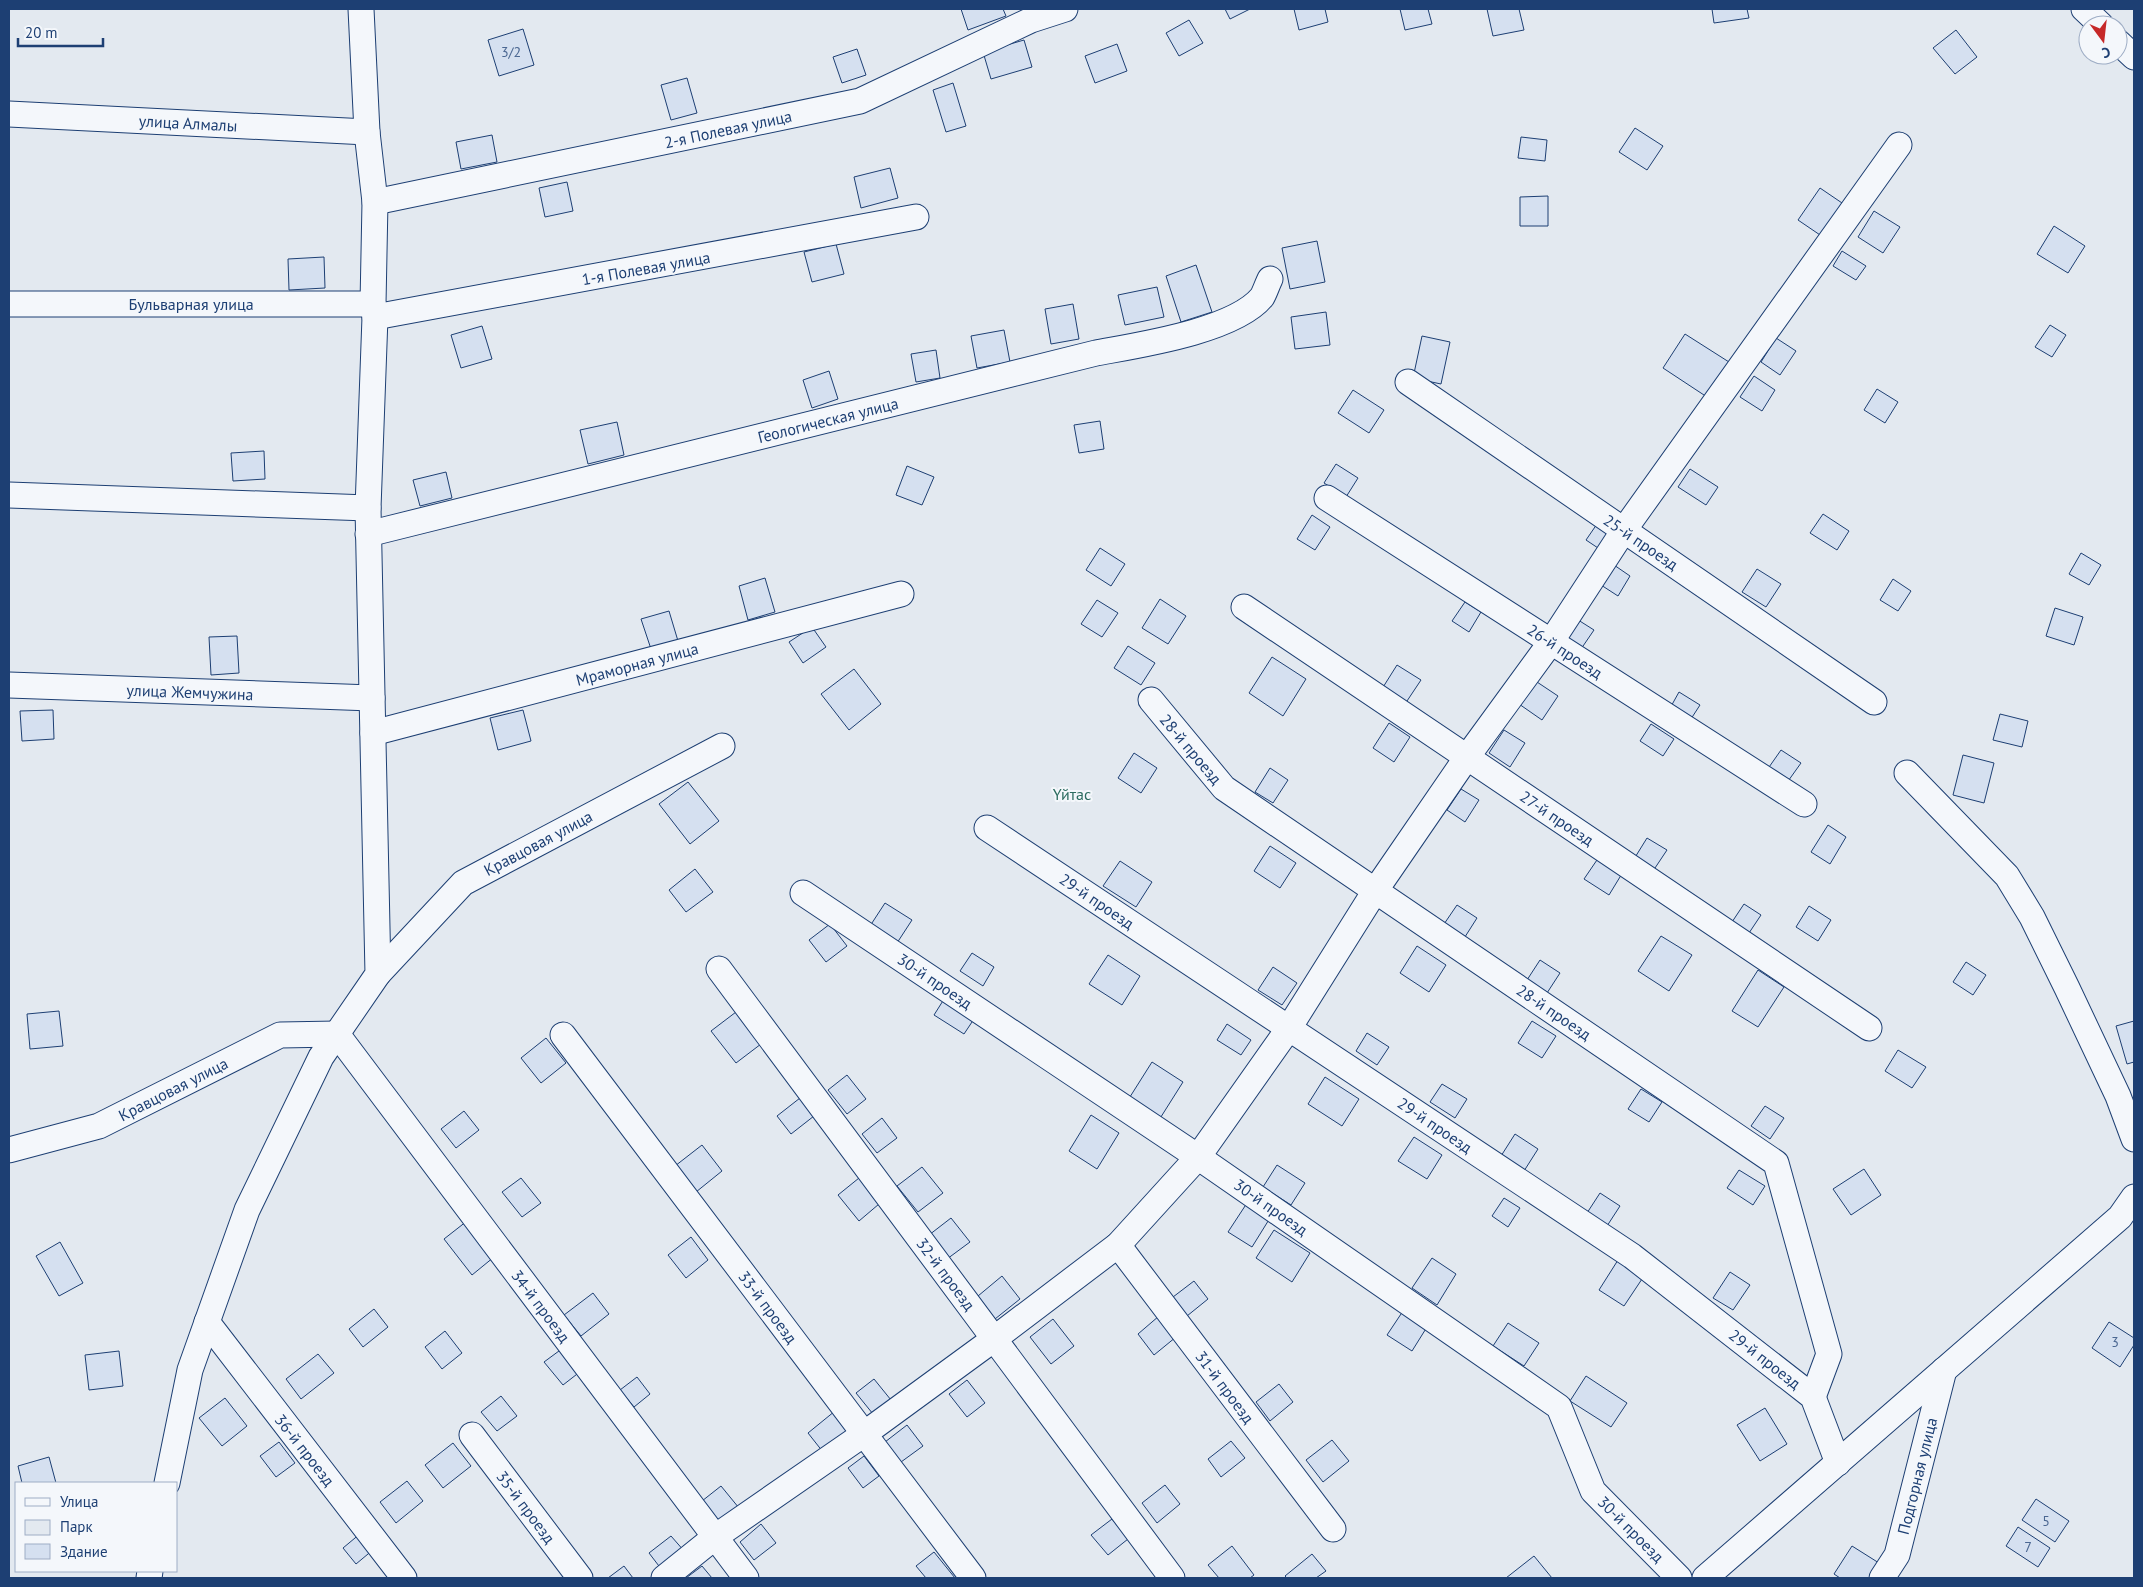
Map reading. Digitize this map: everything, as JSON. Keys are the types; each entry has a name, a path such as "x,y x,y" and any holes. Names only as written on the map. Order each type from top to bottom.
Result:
{"street":[{"path":"361,9 367,132 375,202 368,534 378,974"},
{"name":"2-я Полевая улица","path":"375,202 860,101 1031,20 1065,9"},
{"name":"улица Алмалы","path":"9,114 367,132"},
{"path":"664,1578 715,1537 864,1434 1118,1245 1198,1157 1288,1028 1375,891 1467,757 1551,642 1624,530 1899,145"},
{"name":"1-я Полевая улица","path":"374,310 916,216"},
{"name":"Геологическая улица","path":"368,534 1096,353 1181,336 1243,313 1262,296 1270,279"},
{"name":"Бульварная улица","path":"9,304 374,310"},
{"name":"25-й проезд","path":"1408,382 1874,702"},
{"path":"9,495 368,508"},
{"name":"26-й проезд","path":"1327,498 1804,804"},
{"name":"Мраморная улица","path":"373,733 901,594"},
{"name":"27-й проезд","path":"1244,607 1869,1028"},
{"name":"улица Жемчужина","path":"9,685 372,698"},
{"name":"28-й проезд","path":"1151,700 1224,788 1776,1163 1829,1354 1814,1397"},
{"name":"Кравцовая улица","path":"167,1482 190,1370 247,1210 321,1057 378,974 463,883 722,746"},
{"path":"1907,773 1959,825 2007,876 2012,884 2032,917 2067,988 2118,1096 2134,1139"},
{"name":"29-й проезд","path":"987,828 1632,1256 1814,1397 1838,1463"},
{"name":"30-й проезд","path":"803,894 1198,1157 1559,1407 1593,1492 1679,1578"},
{"name":"32-й проезд","path":"719,969 1172,1578"},
{"name":"Кравцовая улица","path":"9,1150 100,1126 280,1035 337,1034"},
{"name":"34-й проезд","path":"337,1034 746,1578"},
{"name":"33-й проезд","path":"563,1035 973,1578"},
{"path":"1706,1578 2120,1216 2134,1197"},
{"name":"31-й проезд","path":"1118,1245 1333,1529"},
{"name":"36-й проезд","path":"207,1322 404,1578"},
{"name":"Подгорная улица","path":"1882,1578 1898,1555 1944,1370"},
{"name":"35-й проезд","path":"472,1435 580,1578"}],"green space":[{"name":"Үйтас","path":"9,9 2134,9 2134,1578 9,1578"}],"building":[{"path":"961,9 1003,9 1006,16 968,30"},
{"path":"1225,9 1250,9 1230,19"},
{"path":"1294,9 1325,9 1328,22 1299,30"},
{"path":"1400,9 1428,9 1432,24 1405,30"},
{"path":"1487,9 1519,9 1524,30 1493,36"},
{"path":"1712,9 1747,9 1749,18 1714,23"},
{"path":"1189,20 1203,43 1179,56 1166,33"},
{"path":"523,29 534,65 499,76 488,40"},
{"path":"1956,30 1977,57 1955,74 1933,48"},
{"path":"1024,40 1032,67 991,79 983,52"},
{"path":"1117,44 1127,71 1095,83 1085,56"},
{"path":"857,49 866,75 842,83 833,57"},
{"path":"687,78 697,113 671,120 661,85"},
{"path":"953,83 966,126 946,132 933,90"},
{"path":"1635,128 1663,146 1647,170 1619,152"},
{"path":"492,135 497,162 461,169 456,142"},
{"path":"1521,137 1547,140 1545,161 1518,158"},
{"path":"890,168 898,198 861,208 854,177"},
{"path":"567,182 573,211 545,217 539,188"},
{"path":"1820,188 1845,205 1823,237 1798,220"},
{"path":"1548,196 1548,226 1520,226 1520,197"},
{"path":"1874,211 1900,227 1883,253 1858,237"},
{"path":"2054,226 2085,246 2068,273 2037,254"},
{"path":"1317,241 1325,282 1290,289 1282,248"},
{"path":"836,244 844,274 812,282 804,252"},
{"path":"1842,251 1866,266 1856,280 1833,266"},
{"path":"324,257 325,288 289,290 288,259"},
{"path":"1196,265 1212,312 1181,322 1166,276"},
{"path":"1157,287 1164,317 1125,325 1118,295"},
{"path":"1073,304 1079,339 1051,344 1045,309"},
{"path":"1326,312 1330,345 1295,349 1291,317"},
{"path":"2050,325 2066,335 2052,357 2035,347"},
{"path":"482,326 492,359 461,368 451,335"},
{"path":"1004,330 1010,362 977,368 971,336"},
{"path":"1685,334 1729,362 1707,397 1663,368"},
{"path":"1422,336 1450,342 1441,384 1413,378"},
{"path":"1776,338 1796,351 1780,375 1761,362"},
{"path":"936,350 940,378 916,382 911,354"},
{"path":"829,371 838,399 812,408 803,380"},
{"path":"1754,376 1775,390 1762,411 1740,397"},
{"path":"1877,389 1898,402 1885,423 1864,410"},
{"path":"1353,390 1384,410 1369,433 1338,413"},
{"path":"1100,421 1104,449 1079,453 1074,425"},
{"path":"617,422 624,455 588,464 580,430"},
{"path":"264,451 265,479 233,481 231,453"},
{"path":"1336,464 1358,478 1346,497 1324,483"},
{"path":"907,466 934,477 922,505 896,495"},
{"path":"1690,469 1718,487 1706,505 1678,487"},
{"path":"446,472 452,498 420,506 413,480"},
{"path":"1823,514 1849,531 1837,550 1810,533"},
{"path":"1312,515 1330,527 1315,550 1297,539"},
{"path":"1597,524 1610,533 1598,548 1586,540"},
{"path":"1100,548 1125,564 1111,586 1086,570"},
{"path":"2081,553 2101,565 2089,585 2069,574"},
{"path":"1614,565 1630,576 1618,596 1601,585"},
{"path":"1757,569 1781,584 1766,607 1742,592"},
{"path":"765,578 775,612 748,620 739,586"},
{"path":"1893,579 1911,591 1898,611 1880,600"},
{"path":"1160,599 1186,616 1168,644 1142,628"},
{"path":"1097,600 1118,613 1102,637 1081,624"},
{"path":"1465,602 1481,612 1469,632 1452,621"},
{"path":"2055,608 2083,617 2074,645 2046,636"},
{"path":"669,611 678,641 651,649 641,619"},
{"path":"1575,618 1594,630 1581,649 1562,637"},
{"path":"812,627 826,647 803,663 789,642"},
{"path":"237,636 239,673 211,675 209,637"},
{"path":"1128,646 1155,663 1141,685 1114,668"},
{"path":"1272,657 1306,679 1283,716 1249,693"},
{"path":"1397,665 1421,680 1403,707 1380,692"},
{"path":"854,669 881,704 849,730 821,694"},
{"path":"1534,680 1558,696 1542,720 1519,704"},
{"path":"1679,692 1700,705 1689,722 1669,710"},
{"path":"53,710 54,739 22,741 20,711"},
{"path":"523,710 531,741 498,750 490,718"},
{"path":"2000,714 2028,721 2022,747 1993,740"},
{"path":"1389,723 1410,737 1394,762 1373,748"},
{"path":"1651,724 1674,739 1663,756 1640,741"},
{"path":"1504,730 1525,743 1510,767 1489,753"},
{"path":"1781,750 1801,763 1786,784 1767,770"},
{"path":"1134,753 1157,768 1141,793 1118,778"},
{"path":"1963,755 1994,763 1984,803 1953,795"},
{"path":"1270,768 1288,780 1273,803 1255,792"},
{"path":"688,782 719,821 690,844 659,804"},
{"path":"1461,789 1479,800 1465,822 1447,810"},
{"path":"1828,825 1846,837 1830,864 1811,852"},
{"path":"1647,838 1667,850 1653,871 1634,859"},
{"path":"1270,846 1296,863 1280,888 1254,871"},
{"path":"1599,857 1623,872 1609,895 1584,879"},
{"path":"1120,861 1152,882 1136,907 1103,886"},
{"path":"695,869 713,892 686,912 669,890"},
{"path":"885,903 912,920 897,943 870,926"},
{"path":"1744,904 1761,915 1749,933 1732,922"},
{"path":"1457,905 1477,918 1463,940 1442,927"},
{"path":"1809,906 1831,920 1818,941 1796,927"},
{"path":"830,924 847,946 826,962 809,940"},
{"path":"1661,936 1692,955 1669,991 1638,971"},
{"path":"1417,946 1446,965 1429,992 1400,973"},
{"path":"972,953 994,967 983,986 960,971"},
{"path":"1108,955 1140,976 1122,1005 1089,984"},
{"path":"1540,960 1560,973 1547,993 1527,980"},
{"path":"1966,962 1986,975 1973,995 1953,982"},
{"path":"1273,967 1297,983 1282,1005 1258,990"},
{"path":"1758,970 1784,987 1758,1027 1732,1011"},
{"path":"946,996 976,1016 964,1034 934,1015"},
{"path":"59,1011 63,1046 30,1049 27,1014"},
{"path":"736,1012 761,1044 736,1063 711,1031"},
{"path":"1532,1021 1556,1036 1542,1058 1518,1043"},
{"path":"2134,1021 2134,1062 2127,1064 2116,1026"},
{"path":"1227,1024 1251,1040 1241,1055 1217,1040"},
{"path":"1367,1033 1389,1047 1377,1065 1356,1051"},
{"path":"546,1038 566,1063 541,1083 521,1058"},
{"path":"1898,1050 1926,1067 1912,1088 1885,1071"},
{"path":"1152,1062 1183,1082 1159,1120 1128,1100"},
{"path":"847,1075 866,1099 847,1114 828,1090"},
{"path":"1325,1077 1359,1099 1342,1126 1308,1104"},
{"path":"1442,1084 1467,1099 1455,1118 1430,1102"},
{"path":"1641,1089 1662,1102 1649,1122 1628,1109"},
{"path":"800,1098 814,1116 791,1134 777,1116"},
{"path":"1765,1106 1784,1118 1770,1139 1751,1126"},
{"path":"464,1111 479,1130 456,1148 441,1129"},
{"path":"1091,1115 1119,1133 1097,1169 1069,1151"},
{"path":"882,1118 897,1138 877,1153 862,1134"},
{"path":"1515,1134 1538,1149 1524,1171 1501,1156"},
{"path":"1414,1137 1442,1155 1427,1179 1398,1161"},
{"path":"702,1145 722,1171 696,1192 675,1166"},
{"path":"1277,1165 1305,1183 1291,1205 1263,1187"},
{"path":"922,1167 943,1193 918,1212 897,1186"},
{"path":"1864,1169 1881,1195 1851,1215 1833,1189"},
{"path":"1739,1170 1765,1186 1753,1205 1727,1188"},
{"path":"521,1178 541,1203 522,1217 502,1192"},
{"path":"859,1178 879,1204 859,1221 838,1195"},
{"path":"1600,1193 1620,1206 1607,1226 1587,1213"},
{"path":"1504,1198 1520,1208 1508,1227 1492,1216"},
{"path":"1247,1203 1270,1218 1252,1247 1228,1232"},
{"path":"951,1218 970,1242 947,1259 929,1235"},
{"path":"467,1221 494,1257 472,1275 444,1239"},
{"path":"1274,1230 1310,1253 1292,1282 1256,1258"},
{"path":"691,1237 708,1260 686,1278 668,1255"},
{"path":"60,1242 83,1283 59,1296 36,1256"},
{"path":"1432,1258 1456,1274 1437,1305 1412,1288"},
{"path":"1618,1260 1644,1276 1624,1306 1599,1290"},
{"path":"1730,1272 1750,1285 1733,1310 1713,1298"},
{"path":"1002,1276 1020,1299 995,1319 978,1296"},
{"path":"1194,1281 1208,1299 1187,1316 1173,1297"},
{"path":"593,1293 609,1314 581,1336 564,1315"},
{"path":"374,1309 388,1327 363,1347 349,1329"},
{"path":"1403,1311 1427,1327 1412,1351 1387,1335"},
{"path":"1159,1316 1176,1337 1154,1355 1138,1334"},
{"path":"1053,1319 1074,1346 1051,1364 1030,1337"},
{"path":"2109,1322 2134,1338 2134,1345 2120,1367 2092,1348"},
{"path":"1508,1323 1539,1343 1524,1366 1493,1346"},
{"path":"445,1331 462,1353 442,1369 425,1347"},
{"path":"563,1348 581,1371 563,1385 544,1362"},
{"path":"119,1351 123,1386 89,1390 85,1355"},
{"path":"318,1354 334,1373 301,1399 286,1379"},
{"path":"1586,1376 1627,1403 1611,1427 1570,1401"},
{"path":"637,1377 650,1394 634,1407 620,1390"},
{"path":"874,1379 891,1400 873,1414 856,1393"},
{"path":"967,1380 985,1403 967,1417 949,1394"},
{"path":"1279,1384 1293,1402 1270,1421 1256,1402"},
{"path":"501,1396 517,1416 497,1431 481,1412"},
{"path":"225,1398 247,1426 222,1446 199,1418"},
{"path":"1765,1408 1787,1444 1760,1461 1737,1425"},
{"path":"835,1411 851,1431 823,1452 808,1433"},
{"path":"907,1425 923,1446 901,1462 885,1442"},
{"path":"1332,1440 1349,1461 1323,1482 1306,1460"},
{"path":"1231,1441 1245,1458 1221,1477 1208,1459"},
{"path":"279,1442 295,1463 276,1477 260,1456"},
{"path":"453,1443 471,1466 443,1488 425,1465"},
{"path":"864,1456 879,1476 863,1488 848,1468"},
{"path":"49,1457 56,1482 22,1482 18,1466"},
{"path":"407,1481 423,1501 396,1523 380,1502"},
{"path":"1165,1485 1180,1504 1157,1523 1142,1503"},
{"path":"721,1486 739,1508 720,1523 702,1501"},
{"path":"2036,1499 2069,1521 2055,1542 2022,1520"},
{"path":"1112,1519 1128,1539 1108,1555 1091,1535"},
{"path":"761,1524 776,1543 754,1560 740,1542"},
{"path":"2018,1527 2050,1548 2038,1567 2006,1546"},
{"path":"361,1533 374,1549 356,1564 343,1548"},
{"path":"671,1536 685,1552 662,1570 649,1553"},
{"path":"1232,1546 1254,1575 1250,1578 1219,1578 1208,1565"},
{"path":"1852,1546 1879,1563 1869,1578 1840,1578 1834,1574"},
{"path":"934,1552 955,1578 926,1578 916,1566"},
{"path":"1312,1554 1326,1571 1316,1578 1287,1578 1285,1576"},
{"path":"1534,1556 1552,1578 1506,1578"},
{"path":"624,1566 633,1578 608,1578"},
{"path":"702,1566 712,1578 686,1578"}]}
